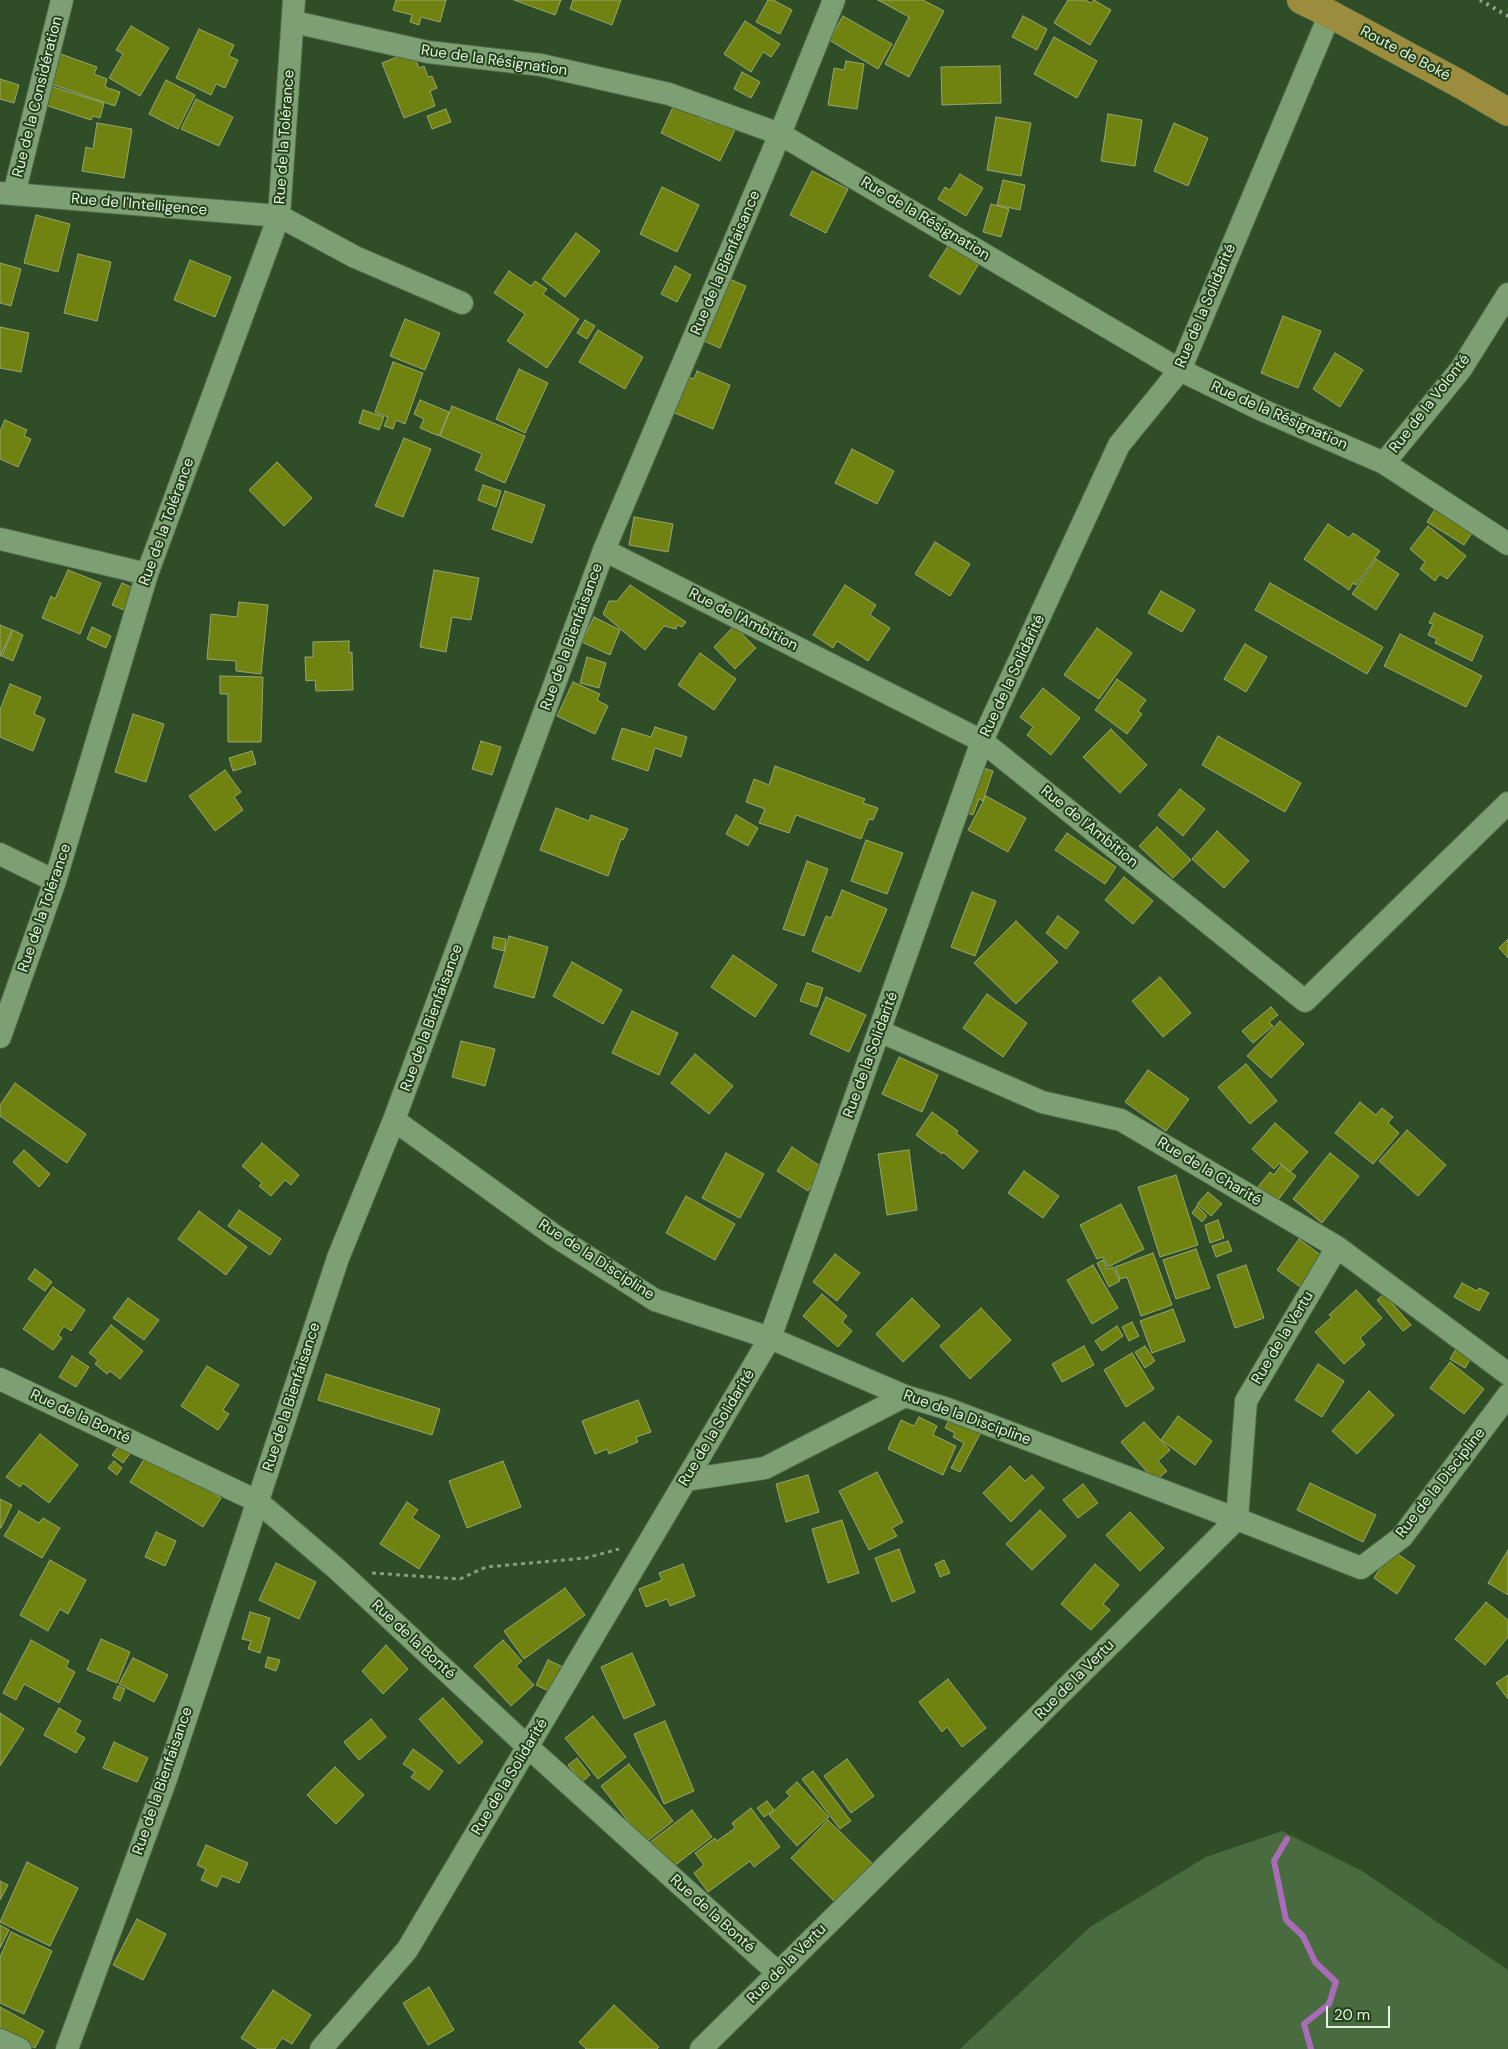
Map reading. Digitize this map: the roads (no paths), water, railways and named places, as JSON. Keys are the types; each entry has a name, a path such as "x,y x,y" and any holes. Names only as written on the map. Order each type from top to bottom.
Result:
{"main road":[{"name":"Route de Boké","path":"1301,0 1508,112"}],"street":[{"name":"Rue de la Considération","path":"7,194 62,0"},
{"name":"Rue de la Bienfaisance","path":"67,2049 166,1778 338,1258 394,1120 604,550 780,134 834,0"},
{"name":"Rue de la Résignation","path":"294,11 428,52 540,65 660,92 780,134 1180,370 1262,410 1384,463 1508,544"},
{"name":"Rue de la Tolérance","path":"0,1037 55,880 147,574 279,216 294,11"},
{"name":"Rue de la Solidarité","path":"321,2049 407,1950 770,1338 982,741 1119,446 1180,370 1330,14"},
{"name":"Rue de l'Intelligence","path":"7,194 279,216"},
{"path":"279,216 355,257 462,303"},
{"name":"Rue de la Volonté","path":"1384,463 1461,369 1508,294"},
{"path":"0,539 147,574"},
{"name":"Rue de l'Ambition","path":"604,550 982,741 1305,1001 1508,803"},
{"path":"0,854 55,880"},
{"name":"Rue de la Charité","path":"879,1030 1042,1102 1121,1120 1337,1248 1508,1374"},
{"name":"Rue de la Discipline","path":"394,1120 555,1236 655,1300 770,1338 905,1396 954,1412 1238,1519 1361,1568 1402,1537 1508,1395"},
{"name":"Rue de la Vertu","path":"701,2049 1238,1519 1246,1401 1337,1248"},
{"name":"Rue de la Bonté","path":"0,1379 257,1501 338,1570 528,1747 778,1974"},
{"path":"686,1480 766,1468 905,1396"},
{"path":"0,2040 20,2049"}],"waterway":[{"path":"1287,1839 1274,1861 1286,1920 1303,1936 1315,1962 1336,1982 1329,2004 1304,2024 1311,2049"}],"railway":[{"path":"1480,0 1508,16"}]}
